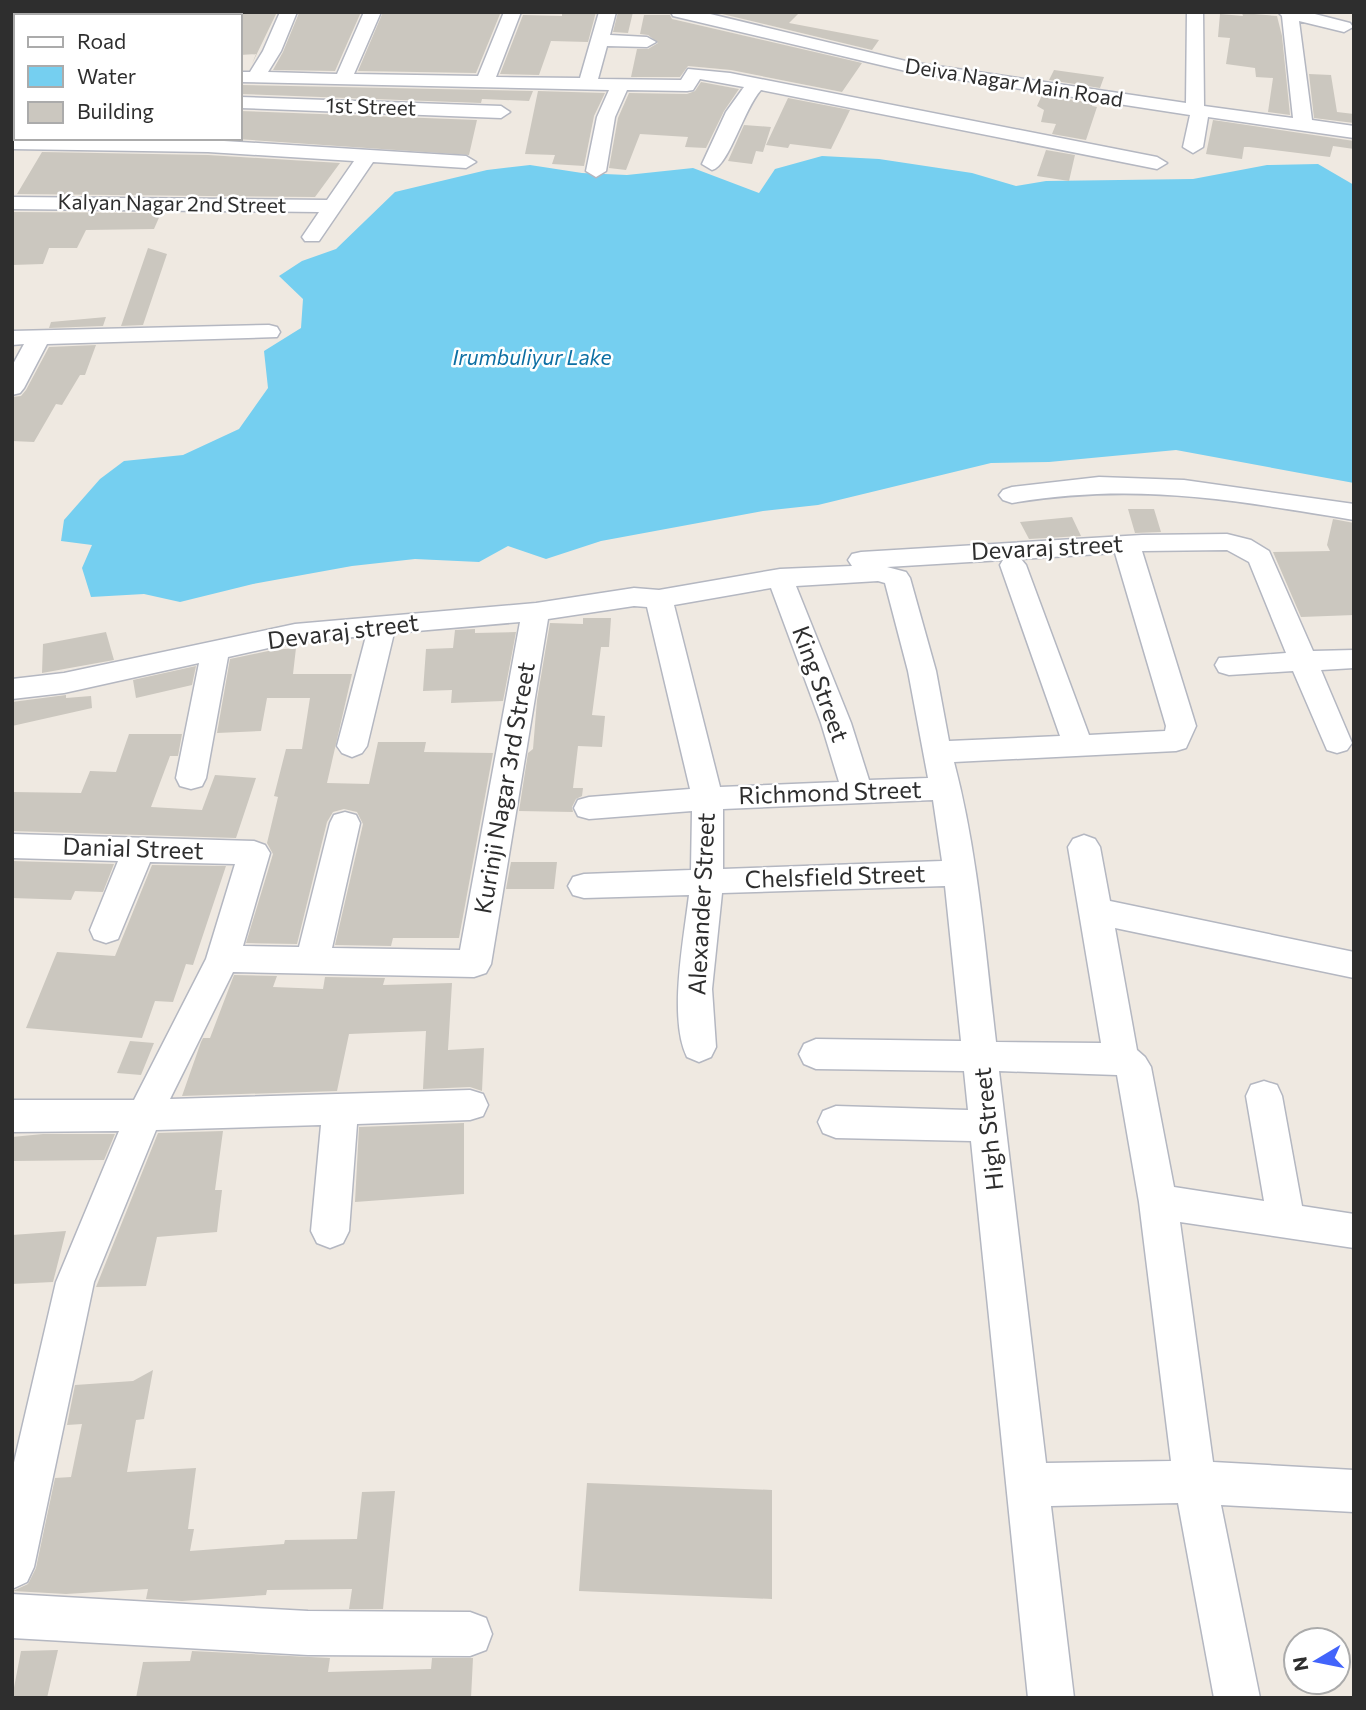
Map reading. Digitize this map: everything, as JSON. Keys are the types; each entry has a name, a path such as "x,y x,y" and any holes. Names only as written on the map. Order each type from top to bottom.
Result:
{"street":[{"path":"248,77 272,51 289,12"},
{"path":"344,77 373,12"},
{"path":"485,80 513,12"},
{"path":"588,83 608,12"},
{"name":"Deiva Nagar Main Road","path":"679,12 885,61 1197,111 1354,132"},
{"path":"1193,147 1197,111 1195,12"},
{"path":"1303,125 1288,13 1351,28"},
{"path":"600,40 647,42"},
{"path":"856,104 885,61"},
{"path":"248,77 687,86 694,73 1157,163"},
{"path":"596,171 606,117 621,84"},
{"path":"712,164 721,150 734,111 757,84"},
{"name":"1st Street","path":"242,102 501,112"},
{"path":"12,143 208,146 466,162"},
{"path":"312,237 367,156"},
{"name":"Kalyan Nagar 2nd Street","path":"12,203 332,206"},
{"path":"12,338 270,332"},
{"path":"12,388 39,337"},
{"path":"1013,495 1132,484 1182,486 1240,492 1354,512"},
{"name":"Devaraj street","path":"647,598 649,585 774,567 1125,544 1227,542 1260,556 1337,743"},
{"path":"936,752 1175,741 1180,735 1181,726 1125,544"},
{"path":"1013,565 1078,746"},
{"name":"Devaraj street","path":"12,689 64,683 295,633 536,612 780,578 887,573"},
{"name":"High Street","path":"887,573 897,578 901,585 922,671 960,873 1051,1698"},
{"name":"King Street","path":"780,578 836,723 857,792"},
{"name":"Alexander Street","path":"647,598 708,799 707,881 695,989 698,1047"},
{"name":"Kurinji Nagar 3rd Street","path":"312,961 474,964 536,612"},
{"path":"352,746 382,627"},
{"path":"191,778 215,652"},
{"path":"1229,665 1354,659"},
{"name":"Richmond Street","path":"589,808 708,799 946,788"},
{"path":"12,1567 75,1282 144,1115 223,959 312,961 345,823"},
{"name":"Danial Street","path":"12,846 254,853 223,959"},
{"path":"1084,847 1121,1058"},
{"path":"106,930 139,849"},
{"name":"Chelsfield Street","path":"584,886 960,873"},
{"path":"1095,911 1354,965"},
{"path":"816,1054 1121,1058 1133,1067 1158,1202 1195,1482 1237,1698"},
{"path":"1264,1096 1286,1220"},
{"path":"12,1116 144,1115 470,1105"},
{"path":"330,1231 340,1109"},
{"path":"836,1122 989,1126"},
{"path":"1158,1202 1354,1231"},
{"path":"1028,1485 1195,1482 1354,1491"},
{"path":"12,1616 308,1633 470,1634"}],"water":[{"name":"Irumbuliyur Lake","path":"822,156 879,159 972,173 1016,186 1046,181 1193,179 1267,165 1318,164 1354,185 1354,483 1176,450 1049,462 991,463 818,505 763,511 601,541 546,559 508,546 479,562 415,559 352,566 253,584 180,602 144,594 91,597 82,568 92,545 61,541 64,520 100,479 124,461 183,455 239,429 268,388 264,351 301,328 303,299 279,276 302,261 336,249 395,192 487,170 530,165 582,173 627,175 693,168 759,193 775,169"}],"building":[{"path":"277,12 252,64 256,54 242,55 240,14"},
{"path":"361,12 335,71 273,70 299,13"},
{"path":"383,12 500,14 476,73 358,71"},
{"path":"562,12 596,12 588,42 551,41 539,75 500,74 523,15 562,16"},
{"path":"618,12 633,12 628,33 613,32"},
{"path":"714,12 800,12 789,23 879,40 872,50"},
{"path":"1242,13 1277,16 1282,36 1290,115 1268,112 1273,78 1256,77 1255,68 1226,64 1230,38 1218,37 1220,14 1243,16"},
{"path":"644,15 670,15 672,19 862,63 842,92 731,70 688,66 680,77 631,77 637,49 648,49 658,43 648,35 640,34"},
{"path":"1054,70 1104,77 1100,88 1049,80"},
{"path":"1309,74 1331,75 1337,112 1354,114 1354,123 1314,118"},
{"path":"701,82 739,89 724,111 706,148 685,147 688,137 640,134 626,170 609,168 618,118 629,93 687,94 695,91"},
{"path":"242,85 533,91 529,101 482,99 481,103 242,94"},
{"path":"538,91 605,93 594,116 584,166 552,164 555,155 525,154"},
{"path":"1042,95 1093,103 1092,106 1097,107 1086,140 1052,134 1056,124 1041,122 1044,110 1037,106"},
{"path":"788,98 850,110 831,149 790,144 788,148 766,145"},
{"path":"242,111 477,120 469,155 242,139"},
{"path":"1213,120 1354,141 1354,149 1333,146 1330,157 1249,147 1244,147 1242,159 1206,154"},
{"path":"744,125 771,127 763,152 756,151 752,164 728,161"},
{"path":"1046,150 1075,155 1069,181 1037,176"},
{"path":"42,152 208,155 340,163 315,197 17,194"},
{"path":"12,212 161,213 154,229 86,230 77,248 49,248 43,264 12,265"},
{"path":"148,248 167,254 143,325 121,326"},
{"path":"106,317 103,326 49,328 51,322"},
{"path":"96,345 85,375 80,375 62,405 56,404 34,442 12,441 12,397 21,396 26,390 49,347"},
{"path":"1128,509 1154,509 1161,532 1135,533"},
{"path":"1072,517 1081,536 1029,539 1020,522"},
{"path":"1333,519 1354,523 1354,615 1301,617 1273,552 1330,551 1327,545"},
{"path":"583,618 611,618 609,647 601,647 592,715 605,716 602,747 578,746 573,788 583,788 582,796 576,799 572,807 573,812 519,811 528,753 533,749 537,700 550,623 583,624"},
{"path":"475,629 475,633 516,632 503,701 451,703 452,690 423,691 426,649 453,648 455,630"},
{"path":"106,632 114,660 42,673 43,644"},
{"path":"296,648 293,674 352,674 327,783 369,784 378,742 426,742 424,752 493,753 459,938 393,938 391,946 335,945 363,824 357,812 344,809 333,812 327,822 297,944 246,943 273,854 267,843 278,797 274,796 286,749 302,749 310,698 267,698 261,731 217,733 230,659"},
{"path":"196,666 192,685 136,698 133,680"},
{"path":"66,695 66,698 91,696 92,708 12,726 12,702"},
{"path":"129,734 182,734 178,756 170,756 151,807 202,810 215,775 256,778 236,838 12,831 12,792 81,793 90,771 116,772"},
{"path":"12,861 114,864 103,892 75,891 71,900 12,898"},
{"path":"511,862 557,862 554,889 506,889"},
{"path":"152,865 226,866 193,965 186,964 173,1002 155,1001 142,1038 26,1028 57,952 115,956"},
{"path":"234,975 277,976 273,987 323,989 325,977 385,978 383,985 452,983 448,1050 484,1048 482,1091 470,1087 423,1089 426,1031 349,1034 337,1091 182,1096 201,1042 203,1038 210,1038"},
{"path":"130,1041 154,1043 141,1075 117,1073"},
{"path":"464,1123 464,1194 355,1202 359,1127"},
{"path":"223,1131 215,1190 222,1190 217,1232 157,1237 146,1286 96,1287 158,1133"},
{"path":"115,1134 104,1160 12,1161 12,1137"},
{"path":"66,1231 53,1282 12,1284 12,1235"},
{"path":"153,1370 144,1419 136,1420 127,1472 196,1468 188,1529 194,1529 190,1551 284,1544 285,1540 357,1539 362,1492 395,1491 383,1609 349,1609 352,1589 267,1590 266,1595 182,1601 146,1599 148,1589 66,1594 13,1591 28,1584 36,1568 55,1478 71,1477 82,1424 67,1425 75,1385 133,1381"},
{"path":"587,1483 772,1490 772,1599 579,1591"},
{"path":"58,1650 47,1698 12,1698 21,1651"},
{"path":"192,1651 330,1658 328,1672 431,1669 432,1658 473,1658 471,1698 136,1698 143,1662 190,1661"}]}
